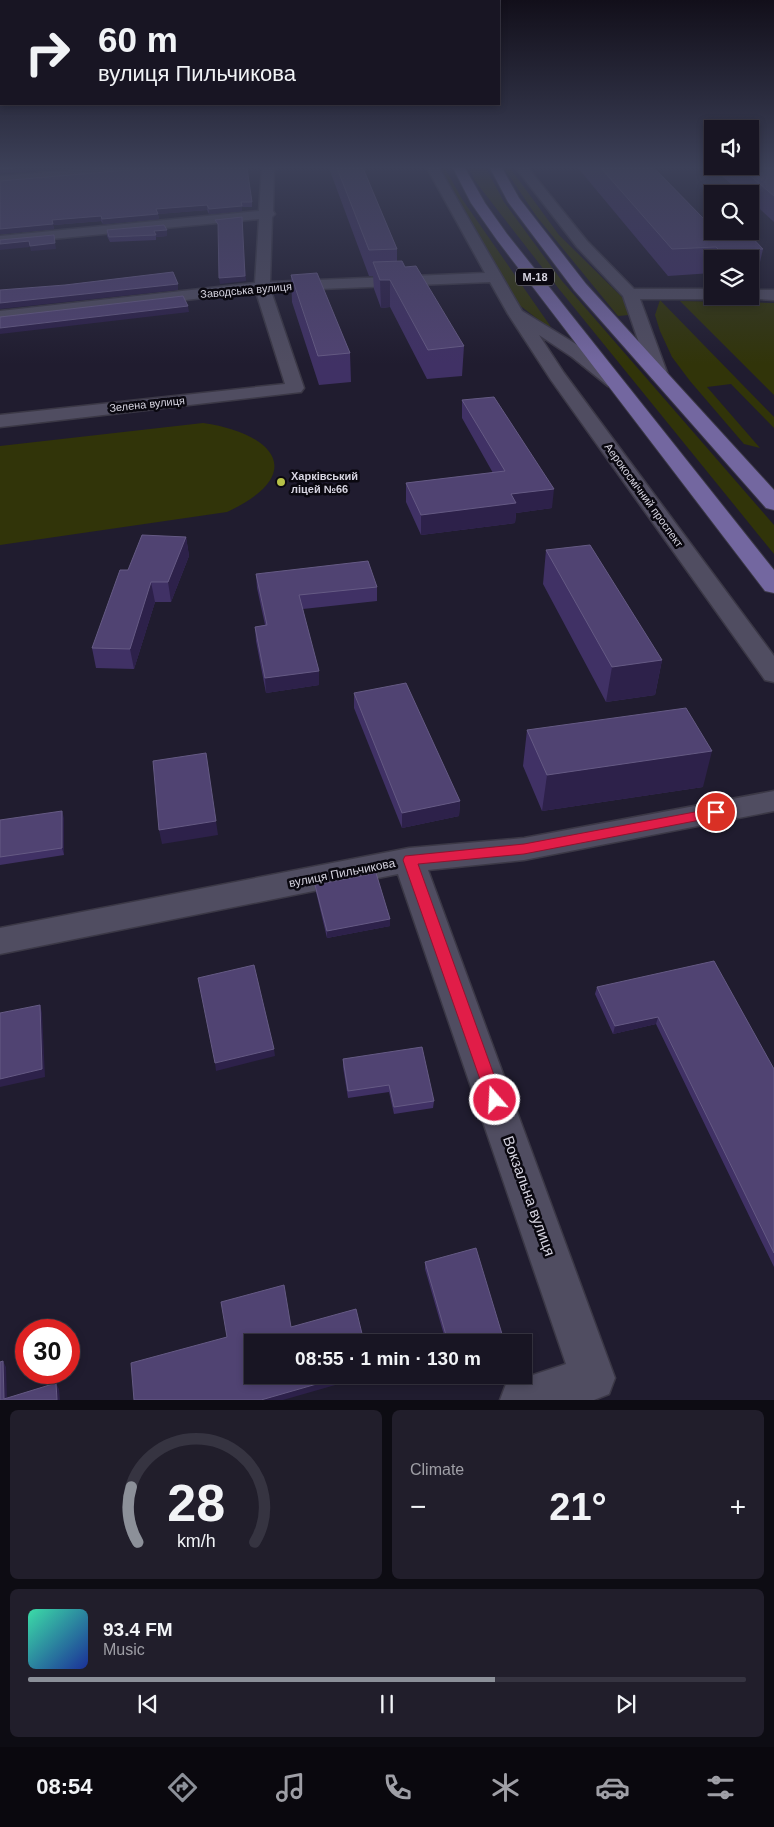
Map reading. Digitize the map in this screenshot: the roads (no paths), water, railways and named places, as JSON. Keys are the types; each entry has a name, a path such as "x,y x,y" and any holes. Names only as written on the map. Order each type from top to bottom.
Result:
{"main road":[{"name":"Аерокосмічний проспект","path":"502,233 614,382 774,586"},
{"name":"М-18","path":"539,233 568,272 659,376 774,502"}],"street":[{"path":"0,240 69,233"},
{"path":"262,287 266,233"},
{"name":"Аерокосмічний проспект","path":"470,233 516,314 557,376 774,674"},
{"path":"574,233 630,294 638,312 659,376"},
{"name":"Заводська вулиця","path":"0,316 262,287 494,277"},
{"name":"Зелена вулиця","path":"0,421 294,388 262,287"},
{"path":"630,294 704,294"},
{"path":"759,295 774,295"},
{"name":"Аерокосмічний проспект","path":"516,314 578,353 614,382"},
{"name":"вулиця Пильчикова","path":"0,941 410,860 524,849 774,801"},
{"name":"Вокзальна вулиця","path":"410,860 593,1378 522,1400"}],"place":[{"name":"Харківський ліцей №66","path":"281,482"}]}
